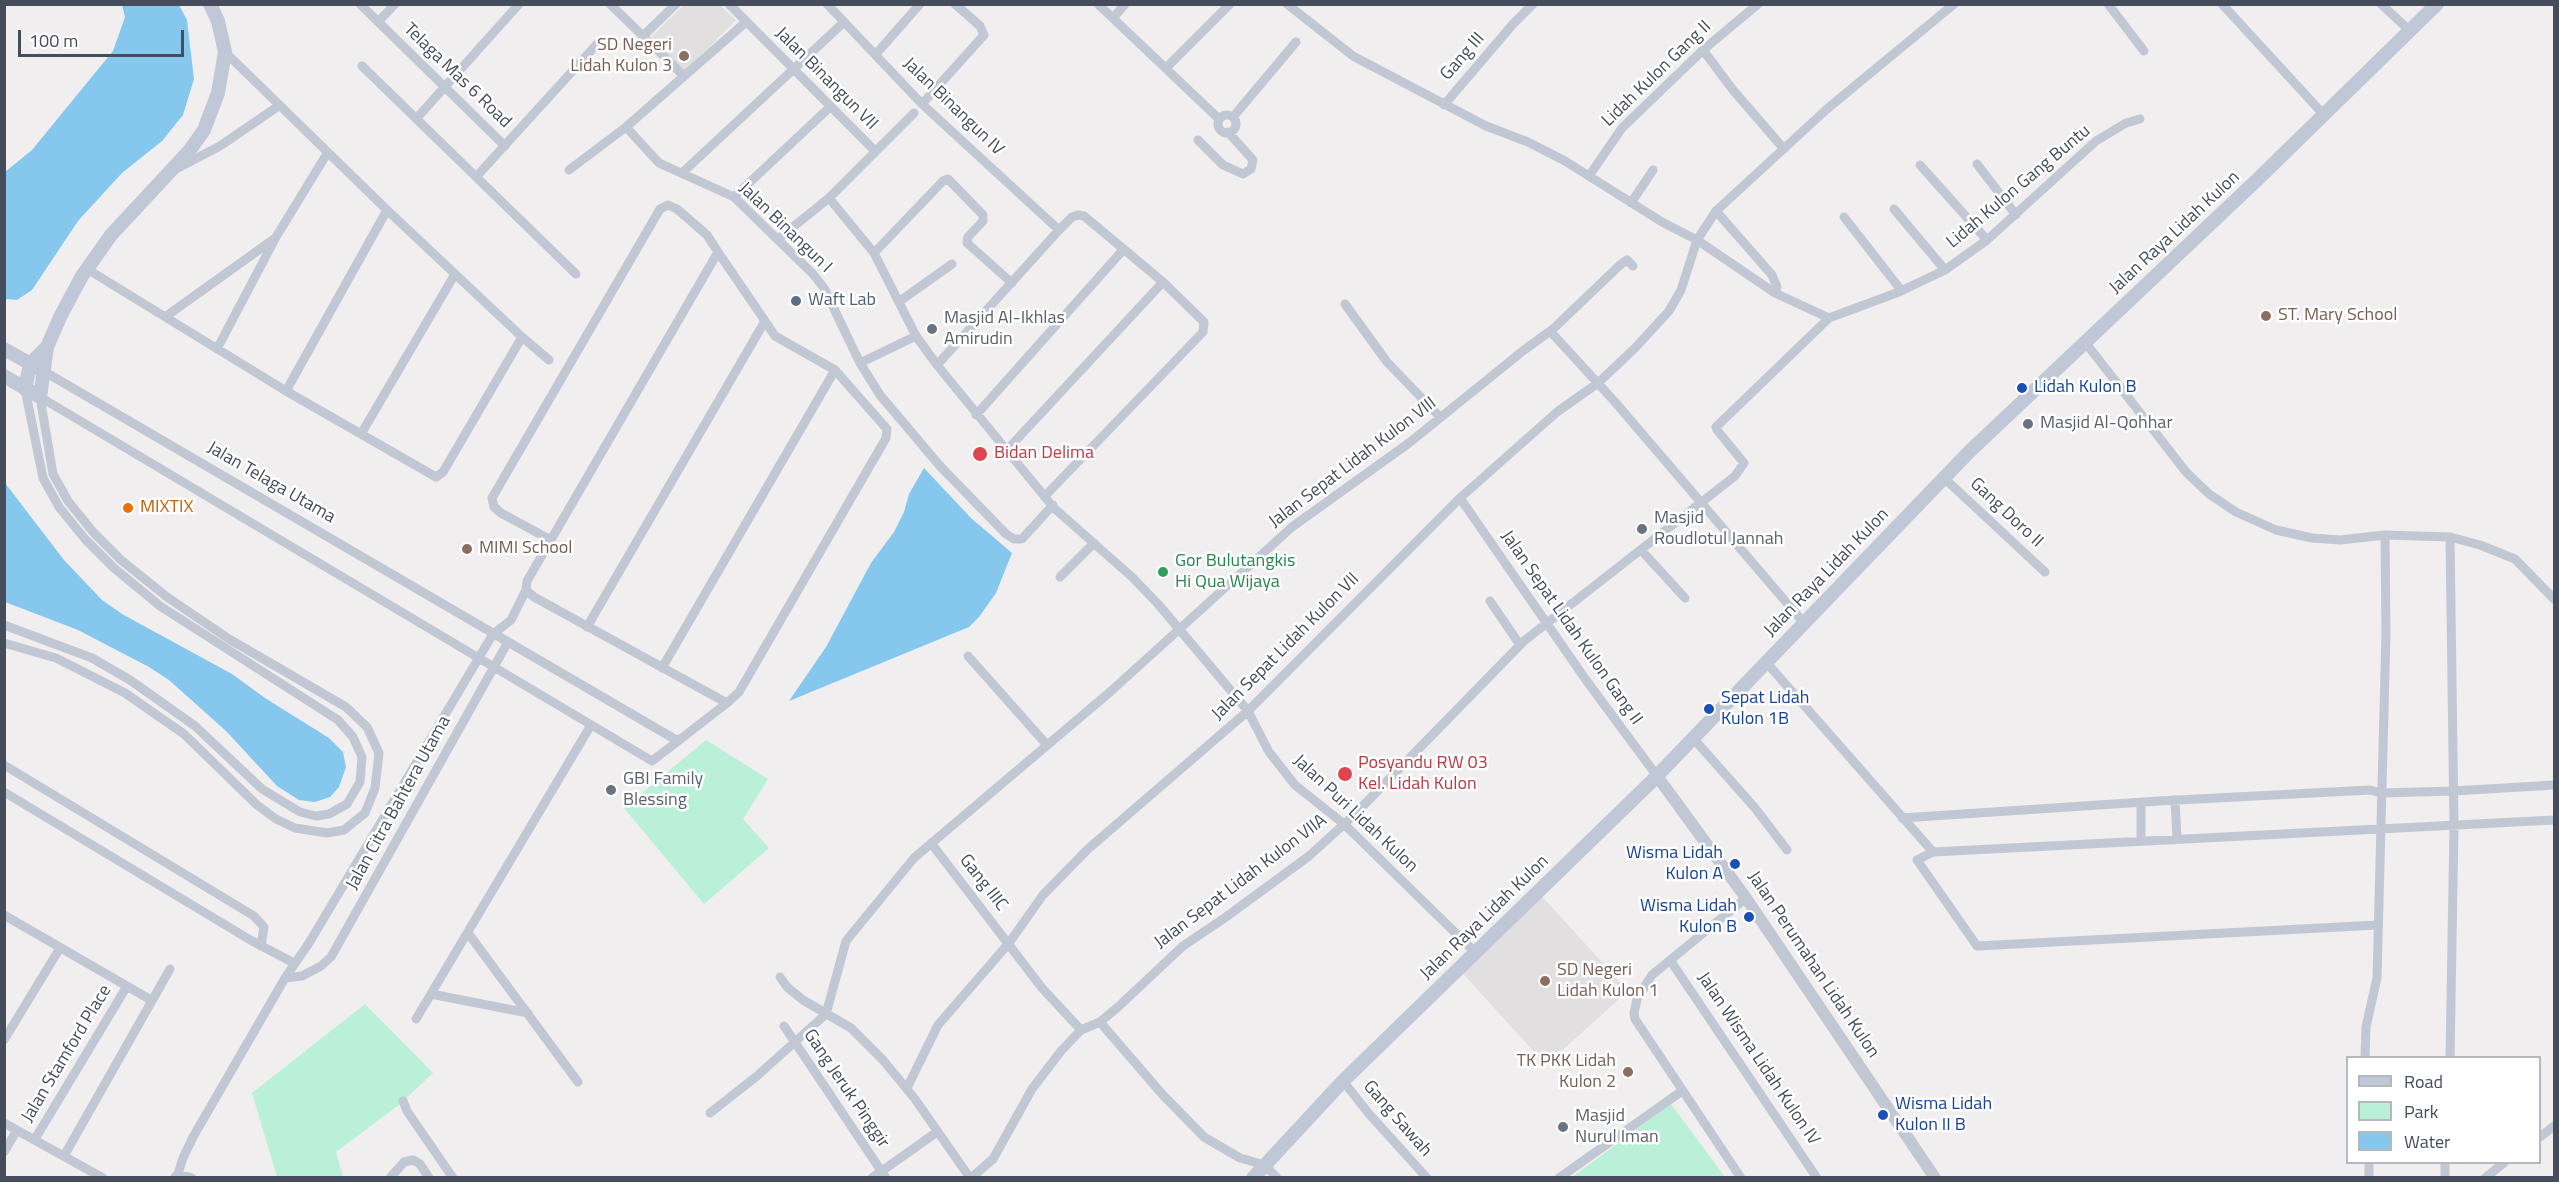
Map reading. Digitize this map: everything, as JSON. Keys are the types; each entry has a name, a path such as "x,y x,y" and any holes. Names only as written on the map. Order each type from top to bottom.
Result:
{"main road":[{"path":"4,376 40,397 47,347 61,315 87,269 111,235 169,173 204,130 218,93 225,52 218,21 210,4"},
{"name":"Jalan Raya Lidah Kulon","path":"1253,1178 1343,1081 1657,776 1944,478 2437,4"},
{"path":"25,389 30,364 47,347"},
{"name":"Jalan Telaga Utama","path":"4,349 45,372"}],"street":[{"name":"Telaga Mas 6 Road","path":"360,4 505,146"},
{"path":"378,22 395,4"},
{"path":"416,119 519,4"},
{"path":"610,4 684,76"},
{"path":"643,36 676,4"},
{"name":"Jalan Binangun VII","path":"729,4 875,151"},
{"path":"876,54 920,4"},
{"path":"922,104 984,35 980,26 955,4"},
{"path":"1098,4 1167,67 1219,119"},
{"path":"1114,17 1125,4"},
{"path":"1167,67 1230,4"},
{"path":"1287,4 1353,56 1486,126 1545,151 1697,240 1775,293 1829,318"},
{"name":"Gang III","path":"1444,105 1533,4"},
{"name":"Lidah Kulon Gang II","path":"1589,176 1622,128 1703,50 1758,4"},
{"path":"2108,4 2144,51"},
{"path":"2222,4 2324,115"},
{"path":"2381,4 2410,31"},
{"name":"Jalan Sepat Lidah Kulon VII","path":"907,1088 938,1025 1009,943 1043,895 1088,849 1248,711 1460,498 1557,412 1598,383 1635,348 1669,311 1682,290 1697,240 1716,211 1827,109 1950,6"},
{"name":"Jalan Binangun IV","path":"833,7 843,22 922,104 1059,230"},
{"path":"569,170 626,127 746,22"},
{"path":"681,173 843,22"},
{"path":"1233,117 1296,42"},
{"path":"476,177 598,43"},
{"path":"1703,50 1733,90 1784,149"},
{"path":"225,52 387,210 549,360"},
{"path":"362,66 576,274"},
{"path":"169,173 220,146 280,105"},
{"path":"734,197 830,107"},
{"path":"778,239 829,198 914,113"},
{"path":"1219,119 1226,115 1233,117"},
{"path":"1228,132 1236,124 1233,117"},
{"path":"1198,140 1223,165 1243,174 1251,169 1253,160 1228,132 1218,127 1219,119"},
{"name":"Lidah Kulon Gang Buntu","path":"1829,318 1945,270 1987,240 2096,141 2126,123 2140,119"},
{"name":"Jalan Binangun I","path":"626,127 659,162 734,197 824,288 860,363 880,395 940,466 1006,534 1014,539 1022,539 1053,505"},
{"path":"217,349 276,237 328,152"},
{"path":"1920,165 1987,240"},
{"path":"1977,165 2016,215"},
{"path":"1631,203 1653,170"},
{"path":"874,253 943,181 948,179 983,215 983,221 968,237 968,243 1012,283"},
{"name":"Jalan Puri Lidah Kulon","path":"829,198 874,253 916,336 1006,451 1053,505 1132,577 1179,630 1248,711 1281,768 1295,784 1344,824 1476,953"},
{"path":"40,397 652,761 727,704 739,692 886,438 887,429 835,370 775,336 707,235 677,209 668,205 660,209 492,498 494,507 501,513 551,540"},
{"path":"1894,209 1945,270"},
{"path":"286,391 387,210"},
{"path":"1716,211 1772,276 1777,287 1775,293"},
{"path":"937,365 1059,230 1072,217 1081,215 1163,282 1204,322 1203,332 1045,496"},
{"path":"1844,217 1901,290"},
{"path":"165,317 276,237"},
{"path":"976,415 1123,250"},
{"name":"Jalan Citra Bahtera Utama","path":"176,1176 193,1137 285,978 309,943 478,658 493,634 511,621 526,590 527,581 718,252"},
{"name":"Jalan Sepat Lidah Kulon VIII","path":"826,1014 846,941 899,874 931,843 1179,630 1292,527 1409,443 1550,331 1620,265 1627,260 1633,266"},
{"path":"900,301 952,264"},
{"path":"87,269 286,391 432,476 439,476 522,337"},
{"path":"361,434 455,274"},
{"path":"1006,451 1163,282"},
{"path":"1345,304 1387,362 1440,417"},
{"name":"Jalan Sepat Lidah Kulon VIIA","path":"970,1178 993,1159 1026,1097 1048,1066 1081,1030 1100,1022 1129,998 1183,946 1309,856 1344,824 1520,645 1701,503 1744,466 1743,460 1716,427 1829,318"},
{"path":"587,627 765,321"},
{"path":"1550,331 1598,383 1804,623"},
{"path":"860,363 916,336"},
{"path":"2085,342 2186,472 2209,494 2236,512 2276,530 2312,538 2340,540 2385,535 2450,537 2480,545 2515,559 2554,599"},
{"path":"662,668 835,370"},
{"name":"Jalan Telaga Utama","path":"45,372 678,741"},
{"path":"4,625 92,658 130,680 195,726 262,789 300,812 316,816 329,814 347,804 360,783 362,757 353,737 338,720 160,606 114,568 85,539 59,507 43,478 25,389"},
{"path":"4,643 56,658 133,698 184,734 257,805 276,819 295,828 327,833 344,830 365,813 375,788 379,753 367,727 346,707 229,639 166,597 114,553 68,501 54,474 40,397"},
{"name":"Gang Doro II","path":"1944,478 2045,572"},
{"name":"Jalan Sepat Lidah Kulon Gang II","path":"1460,498 1546,623 1657,776"},
{"path":"2365,1056 2366,1027 2377,978 2386,633 2385,535"},
{"path":"2450,537 2454,792 2450,1056"},
{"path":"1060,577 1094,543"},
{"path":"1641,550 1685,598"},
{"path":"526,590 534,597 727,704"},
{"path":"1490,601 1520,645"},
{"name":"Jalan Citra Bahtera Utama","path":"285,978 302,976 311,972 331,957 508,642"},
{"path":"968,656 1047,745"},
{"path":"1766,662 1932,852"},
{"path":"416,1018 591,725"},
{"path":"1693,738 1755,808 1787,850"},
{"path":"4,765 254,916 264,927 261,946"},
{"name":"Jalan Perumahan Lidah Kulon","path":"1657,776 1746,898 1932,1176"},
{"path":"1902,818 2370,790 2454,792 2554,785"},
{"path":"4,792 261,946 294,963"},
{"path":"2175,800 2176,839"},
{"path":"2141,802 2141,841"},
{"path":"2378,925 1977,946 1917,860 1932,852 2380,827 2454,826 2554,820"},
{"name":"Gang IIIC","path":"931,843 1042,988 1081,1030"},
{"path":"1741,1178 1635,1019 1637,999 1646,982 1746,898"},
{"name":"Jalan Stamford Place","path":"4,915 151,1000"},
{"path":"468,933 578,1082"},
{"path":"4,1040 60,948"},
{"name":"Jalan Wisma Lidah Kulon IV","path":"1670,960 1817,1178"},
{"path":"64,1156 170,969"},
{"path":"780,977 787,987 803,1000 851,1028 883,1060 907,1088 970,1178"},
{"name":"Jalan Stamford Place","path":"34,1140 128,986"},
{"path":"431,994 528,1013"},
{"path":"710,1113 826,1014"},
{"path":"1100,1022 1161,1094 1204,1137 1240,1158 1265,1166 1277,1178"},
{"name":"Gang Jeruk Pinggir","path":"784,1026 883,1174"},
{"name":"Gang Sawah","path":"1343,1081 1370,1115 1427,1178"},
{"path":"1559,1178 1682,1091"},
{"path":"403,1101 407,1111 453,1178"},
{"name":"Jalan Stamford Place","path":"4,1123 64,1156 91,1175 103,1178"},
{"path":"2541,1136 2554,1126"},
{"name":"Jalan Stamford Place","path":"4,1152 17,1130"},
{"path":"872,1178 883,1174 937,1132"},
{"path":"390,1178 404,1162 413,1160 420,1164 429,1178"},
{"path":"2485,1178 2502,1164"},
{"path":"176,1176 192,1178"}],"shaded area":[{"name":"SD Negeri Lidah Kulon 3","path":"684,5 720,5 736,20 684,73 650,38"},
{"name":"SD Negeri Lidah Kulon 1","path":"1539,893 1628,991 1546,1065 1457,967"}],"green space":[{"path":"706,740 768,779 743,819 769,848 704,904 624,808"},
{"path":"365,1004 433,1073 400,1104 336,1152 343,1177 277,1177 252,1093"},
{"path":"1671,1104 1725,1177 1571,1178"}],"water":[{"path":"122,5 179,5 187,20 194,79 183,115 162,141 122,173 78,221 32,290 17,300 5,299 5,172 32,150 113,51 125,17"},
{"path":"924,468 971,518 1012,553 996,593 969,627 789,701 826,647 871,563 894,532 904,512 909,494"},
{"path":"5,483 64,560 102,600 122,614 232,674 265,698 329,738 343,752 346,767 339,787 330,797 315,802 299,800 277,786 226,731 169,680 78,630 5,602"}],"place":[{"name":"SD Negeri Lidah Kulon 3","path":"684,56"},
{"name":"Waft Lab","path":"796,301"},
{"name":"ST. Mary School","path":"2266,316"},
{"name":"Masjid Al-Ikhlas Amirudin","path":"932,329"},
{"name":"Lidah Kulon B","path":"2022,388"},
{"name":"Masjid Al-Qohhar","path":"2028,424"},
{"name":"Bidan Delima","path":"980,454"},
{"name":"MIXTIX","path":"128,508"},
{"name":"Masjid Roudlotul Jannah","path":"1642,529"},
{"name":"MIMI School","path":"467,549"},
{"name":"Gor Bulutangkis Hi Qua Wijaya","path":"1163,572"},
{"name":"Sepat Lidah Kulon 1B","path":"1709,709"},
{"name":"Posyandu RW 03 Kel. Lidah Kulon","path":"1345,774"},
{"name":"GBI Family Blessing","path":"611,790"},
{"name":"Wisma Lidah Kulon A","path":"1735,864"},
{"name":"Wisma Lidah Kulon B","path":"1749,917"},
{"name":"SD Negeri Lidah Kulon 1","path":"1545,981"},
{"name":"TK PKK Lidah Kulon 2","path":"1628,1072"},
{"name":"Wisma Lidah Kulon II B","path":"1883,1115"},
{"name":"Masjid Nurul Iman","path":"1563,1127"}]}
